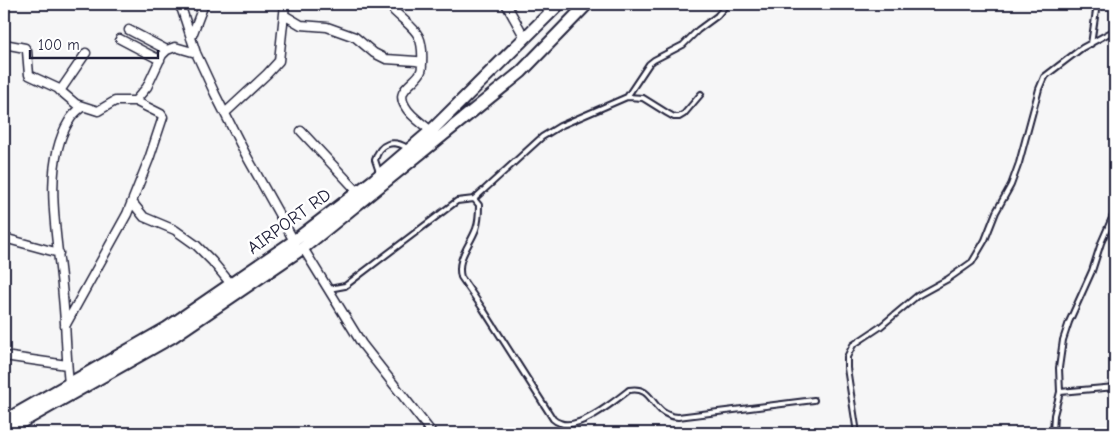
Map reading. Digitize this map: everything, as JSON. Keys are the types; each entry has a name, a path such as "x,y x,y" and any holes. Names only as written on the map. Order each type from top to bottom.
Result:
{"main road":[{"name":"AIRPORT RD","path":"4,421 167,328 231,284 299,244 431,131 559,4"},
{"path":"4,432 172,337 299,244 521,72 587,4"}],"street":[{"path":"4,8 6,4"},
{"path":"178,4 182,10 196,53 225,113 299,244 362,344 432,433"},
{"path":"191,38 204,4"},
{"path":"225,113 276,64 280,55 285,4"},
{"path":"506,4 525,38"},
{"path":"394,11 418,35 422,46 422,72 405,88 402,97 405,106 431,131"},
{"path":"284,15 301,25 327,27 355,37 374,53 386,59 418,61 422,64"},
{"path":"129,30 167,50"},
{"path":"120,39 160,60"},
{"path":"4,44 25,48 27,51 28,74 60,91 82,107 98,111 115,101 136,101 161,114 163,120 120,230 65,326"},
{"path":"136,101 147,87 167,50 174,47 196,53"},
{"path":"60,91 86,53"},
{"path":"69,384 53,196 57,151 62,134 70,120 82,107"},
{"path":"301,131 358,192"},
{"path":"132,202 144,217 175,230 196,245 231,284"},
{"path":"4,238 59,253"},
{"path":"4,356 67,365"}],"lane":[{"path":"628,97 649,64 683,45 698,30 717,16 726,4"},
{"path":"1091,44 1097,4"},
{"path":"857,433 847,368 847,357 850,350 916,296 948,279 972,262 986,240 996,212 1011,185 1019,163 1039,88 1044,77 1091,44 1115,30"},
{"path":"329,289 345,286 457,201 474,199 542,137 560,126 628,97 643,98 674,117 684,114 701,94"},
{"path":"380,174 375,160 377,154 384,147 390,143 399,143 409,149"},
{"path":"474,199 479,205 477,227 461,260 459,272 553,419 560,424 572,424 582,421 629,390 634,389 647,393 665,415 678,417 814,400"},
{"path":"1053,433 1054,415 1060,392 1059,368 1063,340 1115,211"},
{"path":"1060,392 1115,387"}]}
